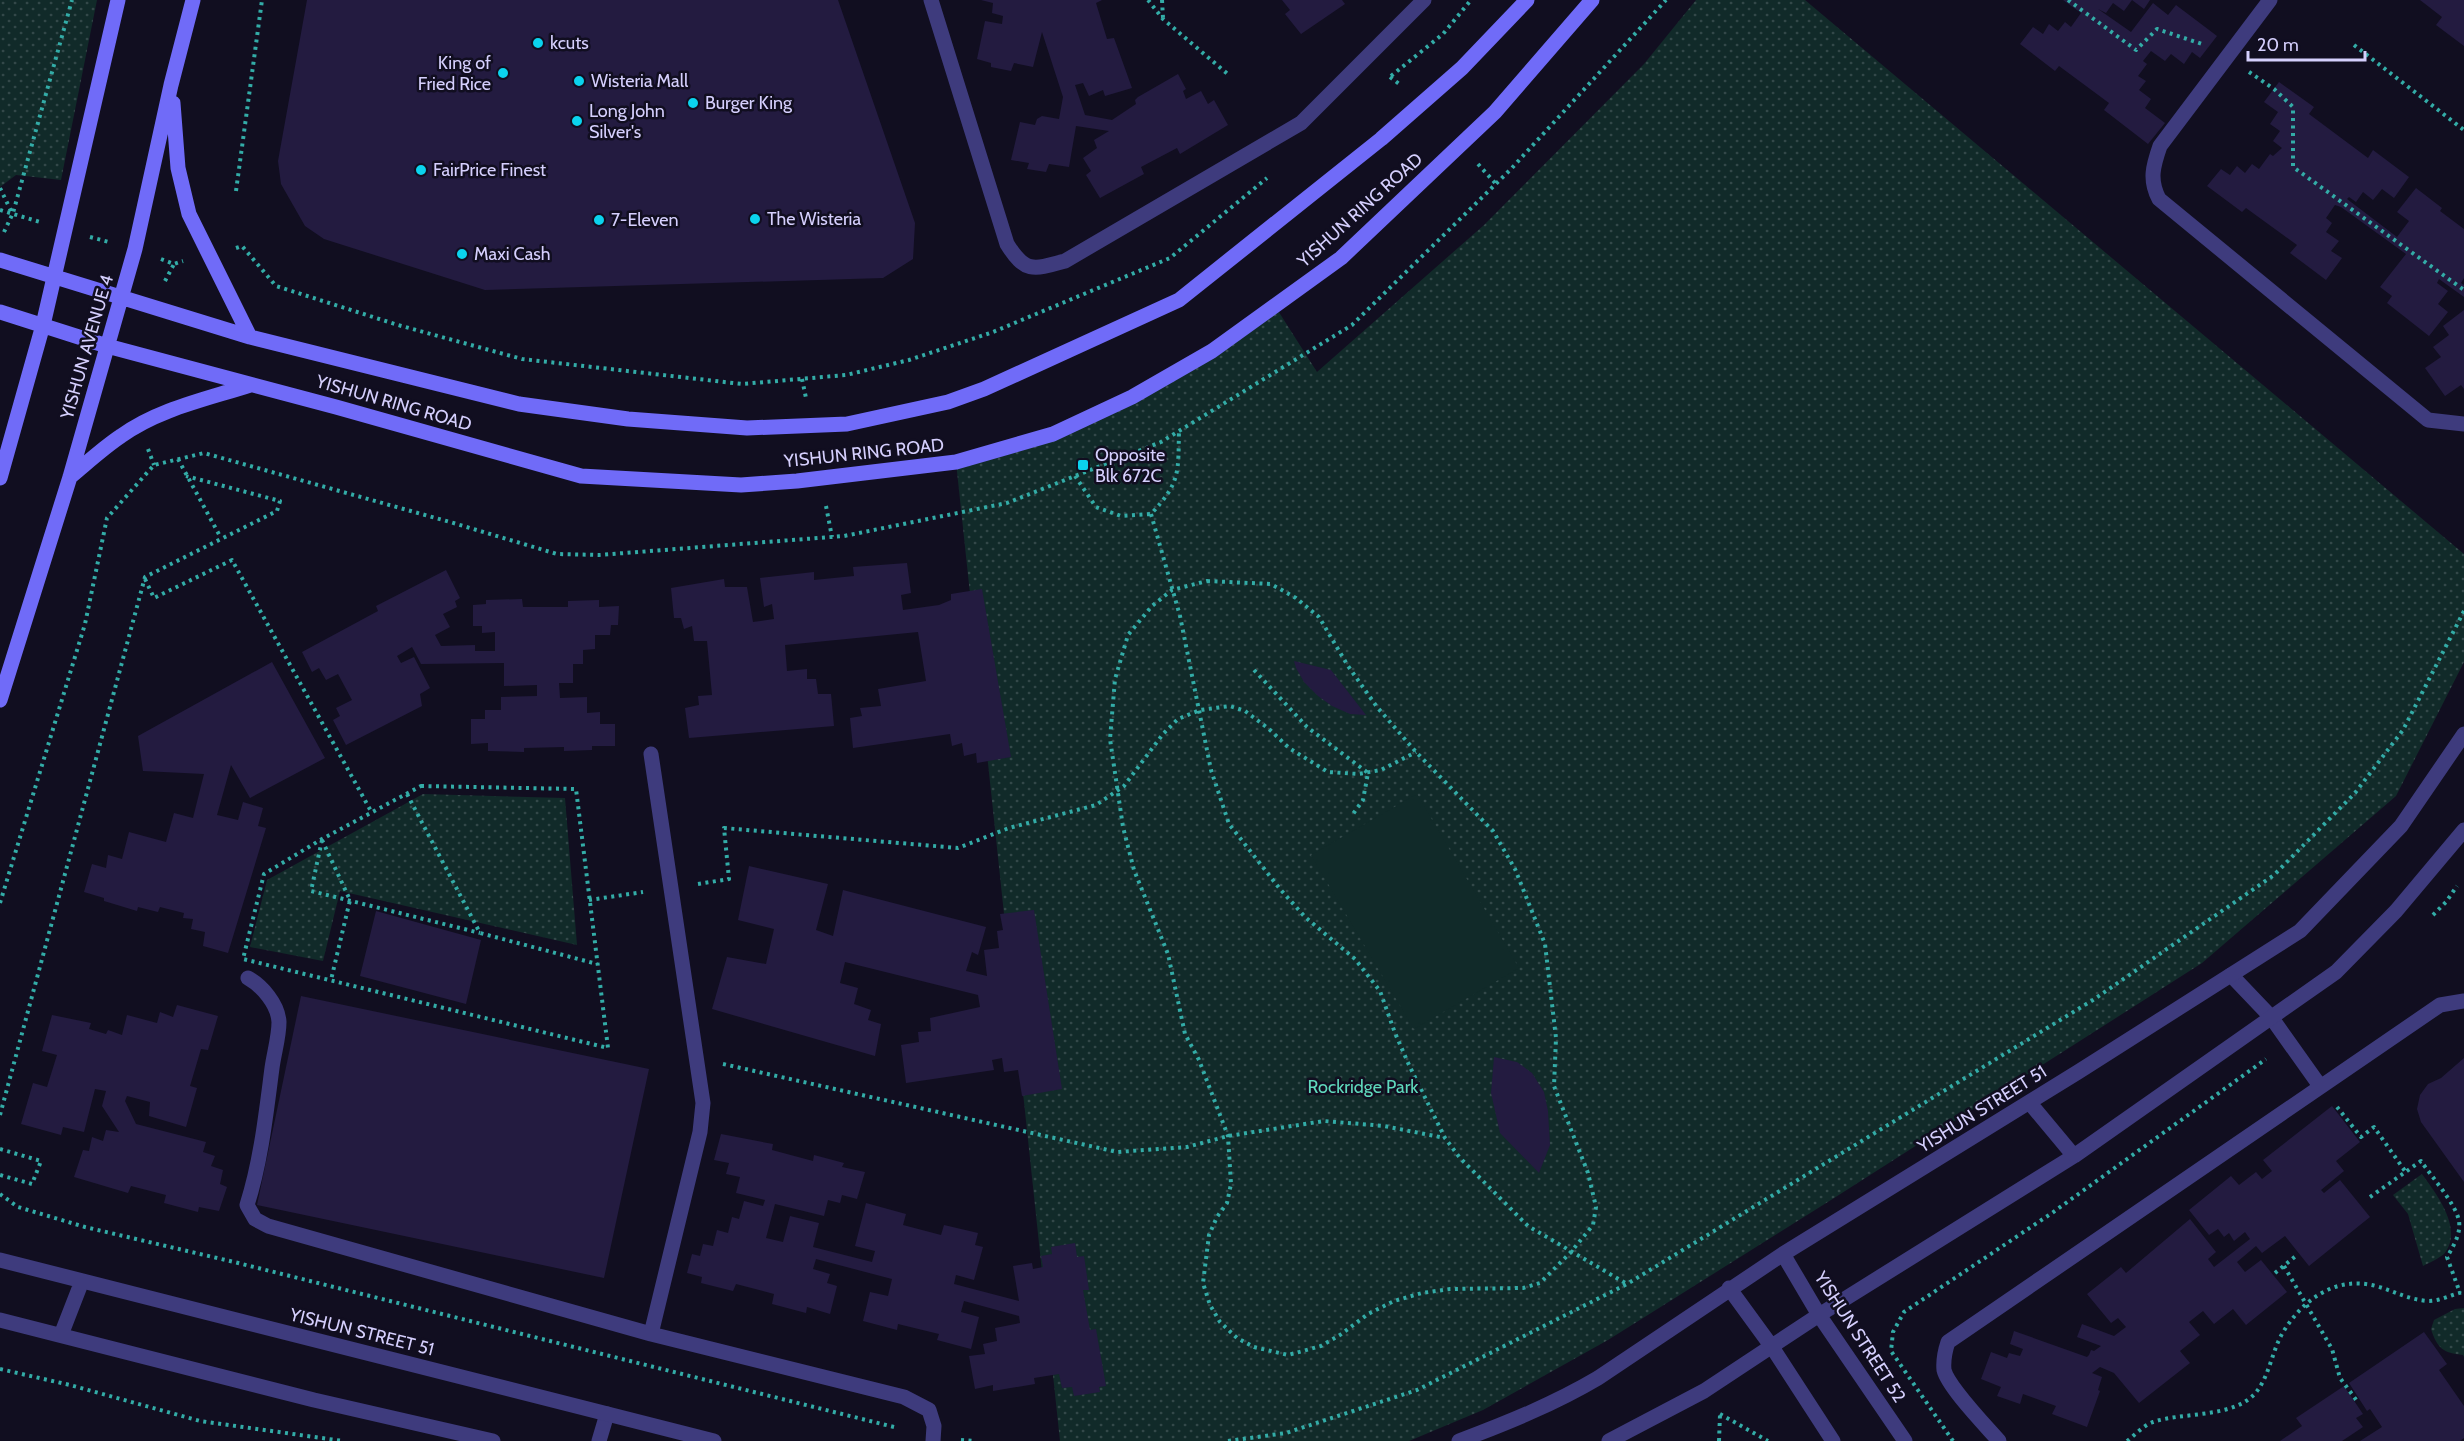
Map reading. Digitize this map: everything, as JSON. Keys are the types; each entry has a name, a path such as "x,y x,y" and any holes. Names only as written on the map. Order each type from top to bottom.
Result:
{"main road":[{"path":"0,478 43,325 118,0"},
{"name":"YISHUN AVENUE 4","path":"0,700 70,477 135,249 171,85 193,0"},
{"name":"YISHUN RING ROAD","path":"0,260 250,337 519,404 628,419 747,428 847,424 948,402 984,389 1179,300 1381,139 1455,75 1527,0"},
{"name":"YISHUN RING ROAD","path":"0,312 107,346 581,477 741,485 797,481 956,462 1053,434 1132,397 1212,351 1318,275 1341,258 1495,112 1592,0"},
{"path":"171,85 178,168 189,214 250,337"},
{"path":"70,477 122,435 140,425 178,408 250,385"}],"street":[{"path":"931,0 1006,244 1017,261 1028,267 1043,267 1065,261 1301,123 1424,0"},
{"path":"2270,0 2160,146 2152,169 2153,188 2159,199 2428,420 2464,423"},
{"name":"YISHUN STREET 51","path":"1459,1441 1569,1395 1729,1288 2301,931 2401,826 2464,734"},
{"path":"651,754 703,1103 700,1132 651,1334"},
{"path":"1609,1441 1704,1391 2074,1156 2336,972 2396,911 2464,830"},
{"path":"2231,975 2271,1017 2320,1086"},
{"path":"248,978 257,983 265,992 279,1020 264,1128 247,1205 255,1219 268,1226 651,1334 904,1397 929,1410 934,1426 933,1439"},
{"path":"1999,1441 1951,1384 1944,1371 1944,1355 1948,1342 2440,1005 2464,1001"},
{"path":"2029,1102 2074,1156"},
{"name":"YISHUN STREET 52","path":"1783,1254 1819,1316 1905,1441"},
{"name":"YISHUN STREET 51","path":"0,1260 714,1441"},
{"path":"61,1335 82,1281"},
{"path":"1729,1288 1772,1347 1833,1441"},
{"path":"0,1320 314,1400 493,1441"},
{"path":"600,1441 607,1414"}],"path":[{"path":"0,241 13,213 72,0"},
{"path":"236,190 262,0"},
{"path":"1148,0 1163,19 1230,76"},
{"path":"1162,0 1163,19"},
{"path":"1381,84 1443,34 1471,0"},
{"path":"2068,0 2136,50 2157,29 2209,46"},
{"path":"2354,45 2464,130"},
{"path":"2274,89 2293,107 2293,167 2464,290"},
{"path":"242,246 276,286 398,325 522,358 742,384 846,375 909,360 993,332 1170,258 1271,175"},
{"path":"0,189 13,213"},
{"path":"0,210 13,213"},
{"path":"1075,476 1096,507 1121,516 1151,514 1170,494 1178,471 1179,430"},
{"path":"178,459 221,538"},
{"path":"0,903 85,624 107,518 154,465"},
{"path":"0,1114 145,577 277,511 280,501 186,476"},
{"path":"1151,514 1180,616 1211,770 1229,824 1280,889 1305,916 1355,959 1380,991 1400,1044 1445,1138 1460,1158 1527,1226 1627,1284"},
{"path":"145,577 154,598 232,560 372,813"},
{"path":"1207,581 1242,582 1271,584 1296,598 1319,617 1348,666 1377,707 1416,752 1493,831 1515,869 1545,944 1556,1038 1554,1086 1588,1173 1596,1207 1593,1225 1571,1252 1540,1283 1523,1288 1450,1289 1404,1298 1368,1314 1321,1346 1288,1355 1254,1347 1237,1338 1220,1322 1210,1305 1203,1283 1204,1260 1209,1235 1217,1217 1227,1203 1231,1184 1228,1136 1199,1060 1185,1034 1168,954 1134,870 1116,790 1110,739 1115,679 1128,635 1152,606 1172,590 1207,581"},
{"path":"1228,1441 1286,1433 1417,1390 1627,1284 2093,1000 2274,875 2355,793 2403,730 2464,611"},
{"path":"1254,670 1308,727 1368,772"},
{"path":"729,879 724,828 958,848 1009,828 1096,805 1124,786 1163,734 1178,719 1200,710 1230,706 1245,711 1269,729 1288,748 1328,772 1358,774 1381,770 1416,752"},
{"path":"1353,814 1363,800 1368,772"},
{"path":"421,786 576,789 608,1048 243,959 264,874 322,839 372,813 421,786"},
{"path":"406,794 480,933"},
{"path":"322,839 311,891 597,964"},
{"path":"322,839 350,900 332,980"},
{"path":"2429,918 2446,902 2458,884"},
{"path":"1953,1441 1891,1352 1893,1332 1904,1312 2052,1213 2289,1042"},
{"path":"696,1058 1117,1152 1187,1147 1228,1136 1324,1121 1384,1126 1445,1138"},
{"path":"2320,1086 2361,1137 2374,1127 2405,1171"},
{"path":"0,1149 41,1161 33,1184 0,1175"},
{"path":"2127,1441 2151,1422 2228,1408 2245,1402 2256,1393 2278,1340 2292,1317 2304,1304 2326,1290 2354,1284 2376,1286 2394,1294 2430,1301 2462,1292 2447,1257 2456,1242 2459,1222 2452,1207 2421,1161 2370,1197"},
{"path":"0,1194 18,1207 85,1227 234,1262 933,1439 974,1441"},
{"path":"2275,1273 2297,1256"},
{"path":"2284,1266 2304,1304 2332,1348 2340,1378 2357,1401"},
{"path":"0,1369 70,1385 200,1421 343,1441"},
{"path":"1713,1418 1720,1414"},
{"path":"1719,1441 1720,1414"},
{"path":"1720,1414 1768,1441"}],"green space":[{"path":"0,0 97,0 61,180 16,175 0,187"},
{"name":"Rockridge Park","path":"1696,0 1805,0 2464,554 2464,662 2396,796 2202,963 1608,1340 1483,1410 1409,1441 1060,1441 956,462 1053,434 1132,397 1275,306 1317,372 1484,225 1644,64"},
{"path":"423,794 565,798 577,945 340,891 323,961 250,947 267,880"},
{"path":"1417,794 1519,968 1414,1029 1311,855"},
{"path":"2422,1174 2446,1212 2451,1234 2444,1254 2423,1266 2408,1214 2393,1195"},
{"path":"2464,1308 2464,1357 2450,1353 2438,1345 2431,1329 2434,1320 2455,1309"}],"building":[{"name":"Wisteria Mall","path":"307,0 838,0 915,223 913,259 883,278 485,290 324,239 305,226 281,184 278,161"},
{"path":"981,0 1102,0 1096,3 1107,39 1114,38 1132,88 1105,96 1103,90 1089,96 1083,83 1075,85 1085,115 1112,120 1136,104 1135,100 1138,97 1178,74 1186,89 1183,91 1186,99 1201,91 1208,104 1214,100 1228,125 1180,154 1177,148 1141,167 1144,174 1100,198 1086,175 1091,171 1083,158 1097,148 1094,140 1109,131 1076,126 1069,167 1049,164 1046,172 1027,169 1029,163 1011,160 1020,122 1035,125 1037,119 1042,116 1059,119 1063,97 1042,32 1033,67 1014,63 1011,71 991,67 991,63 977,59 985,21 1002,24 1003,16 992,13 993,3"},
{"path":"1282,0 1342,0 1345,4 1301,34 1285,14 1290,10"},
{"path":"2063,0 2132,0 2124,11 2113,3 2106,13 2098,9 2131,32 2153,3 2168,15 2176,5 2217,36 2200,58 2192,52 2184,64 2171,54 2165,61 2151,51 2143,61 2147,64 2138,76 2146,81 2139,90 2151,99 2145,108 2165,123 2148,144 2104,110 2109,103 2059,66 2055,71 2020,44 2033,27 2043,34 2049,24 2058,31 2065,22 2071,27 2081,13"},
{"path":"2132,0 2150,0 2144,9"},
{"path":"2420,0 2464,0 2464,46 2436,25 2442,17"},
{"path":"2279,82 2314,107 2309,114 2368,158 2373,150 2409,177 2394,198 2382,189 2373,200 2363,192 2356,202 2349,197 2347,199 2397,237 2409,221 2397,212 2416,188 2442,208 2440,211 2464,229 2464,278 2461,283 2464,285 2464,297 2439,279 2437,283 2448,291 2438,304 2448,312 2429,336 2387,303 2392,296 2380,287 2406,254 2341,207 2335,205 2326,218 2332,223 2326,232 2339,241 2331,251 2342,258 2326,280 2290,253 2297,245 2246,208 2242,212 2207,186 2221,169 2230,175 2237,166 2245,173 2252,164 2259,169 2270,154 2273,156 2282,148 2273,141 2280,131 2270,124 2278,112 2264,102"},
{"path":"2464,310 2464,389 2461,385 2445,396 2425,368 2441,357 2433,347 2449,335 2443,326"},
{"path":"907,563 911,593 901,595 903,610 939,605 951,600 951,594 982,589 1011,757 977,763 976,753 964,756 962,743 952,746 950,734 853,748 850,718 862,716 860,708 881,706 878,689 926,681 918,632 785,645 787,671 807,669 807,679 816,679 818,694 831,694 834,726 689,738 685,708 699,705 698,696 712,695 707,641 694,641 692,626 684,629 681,618 674,618 671,588 724,579 725,587 747,587 753,622 774,619 772,604 764,607 760,578 814,572 814,580 854,576 853,567"},
{"path":"446,570 460,598 455,601 457,607 443,614 450,627 435,635 441,646 475,645 475,651 495,651 495,632 482,633 482,626 473,626 473,605 486,604 486,600 522,599 523,607 568,607 568,601 599,600 599,607 619,606 618,625 611,625 610,635 595,635 595,649 583,650 583,664 573,664 573,683 559,683 560,698 587,697 587,713 600,712 600,724 615,724 615,746 592,746 592,750 564,751 564,747 524,748 524,752 488,751 488,743 471,744 471,719 485,719 485,710 501,710 501,697 537,696 537,685 504,686 504,663 421,664 412,647 397,656 401,663 414,657 430,688 420,694 422,706 346,745 333,720 340,716 336,708 352,700 338,674 326,680 319,668 312,672 302,652 378,611 376,606"},
{"path":"1294,661 1331,670 1366,715 1350,714 1332,706 1318,696 1304,682"},
{"path":"272,662 325,758 250,798 231,765 217,815 238,820 243,802 263,808 258,826 266,828 228,953 203,946 205,932 191,929 193,919 183,918 184,913 160,907 158,912 138,907 137,911 84,892 92,864 106,868 108,855 122,859 129,832 166,842 174,813 193,818 204,774 143,771 138,736"},
{"path":"749,866 828,884 816,930 833,936 843,890 986,927 978,955 972,952 966,971 987,976 984,950 999,948 997,931 1003,930 1000,914 1034,910 1062,1089 1022,1096 1018,1070 1004,1072 1002,1058 992,1060 994,1070 906,1083 901,1045 919,1042 918,1032 931,1031 930,1018 980,1007 978,995 845,962 840,983 858,988 854,1004 871,1010 868,1020 881,1024 875,1056 712,1009 727,957 766,964 774,929 738,920"},
{"path":"376,911 481,940 466,1004 360,976"},
{"path":"301,996 649,1069 604,1278 257,1205"},
{"path":"177,1005 218,1016 208,1050 201,1049 190,1086 197,1088 186,1127 149,1116 150,1102 127,1096 125,1101 136,1124 206,1142 203,1152 215,1156 211,1166 223,1170 220,1184 227,1187 219,1211 199,1207 198,1212 164,1203 166,1195 131,1186 128,1193 74,1177 83,1150 89,1151 92,1137 103,1141 106,1130 119,1132 102,1106 106,1091 95,1089 84,1132 63,1127 61,1135 21,1124 33,1083 47,1087 57,1055 42,1051 52,1015 91,1023 89,1029 106,1034 108,1030 122,1035 127,1015 157,1023 160,1012 173,1017"},
{"path":"1494,1057 1517,1062 1532,1073 1544,1092 1548,1111 1550,1145 1539,1173 1500,1133 1491,1093"},
{"path":"2464,1058 2464,1182 2421,1122 2417,1109 2420,1095 2428,1084 2441,1078"},
{"path":"2332,1106 2360,1142 2336,1161 2344,1171 2321,1190 2324,1193 2340,1180 2370,1217 2309,1266 2285,1236 2262,1253 2256,1246 2237,1262 2245,1272 2261,1260 2287,1292 2246,1325 2233,1309 2214,1324 2203,1311 2189,1322 2200,1335 2180,1351 2190,1363 2139,1403 2114,1373 2100,1367 2092,1373 2102,1377 2098,1390 2100,1391 2087,1427 2052,1414 2056,1406 2023,1394 2020,1404 1997,1396 2001,1387 1981,1379 1991,1352 2007,1358 2009,1353 2020,1356 2023,1349 2010,1344 2014,1331 2087,1357 2091,1350 2094,1351 2101,1346 2077,1337 2082,1324 2114,1336 2126,1327 2118,1318 2111,1323 2087,1294 2121,1267 2126,1273 2190,1219 2216,1252 2208,1259 2214,1267 2250,1239 2245,1232 2234,1241 2229,1233 2224,1237 2218,1229 2209,1235 2189,1210 2231,1176 2239,1185 2256,1172 2262,1179 2272,1171 2263,1160"},
{"path":"721,1134 773,1144 772,1150 813,1161 814,1155 844,1163 842,1167 865,1172 857,1199 842,1195 840,1203 828,1200 824,1216 775,1204 766,1238 783,1242 790,1216 819,1223 813,1247 872,1262 875,1251 855,1246 866,1203 906,1214 903,1225 941,1235 944,1225 978,1233 975,1245 983,1247 974,1280 956,1275 954,1284 1019,1301 1013,1266 1032,1263 1033,1269 1043,1267 1041,1256 1052,1254 1051,1247 1075,1243 1077,1257 1084,1256 1089,1290 1083,1290 1090,1330 1096,1329 1106,1386 1099,1387 1100,1392 1074,1396 1072,1387 1062,1388 1059,1374 1034,1378 1035,1384 993,1391 993,1385 975,1389 969,1356 985,1354 983,1344 997,1341 995,1328 1020,1323 1019,1316 964,1301 961,1312 979,1317 971,1349 937,1340 939,1334 898,1324 897,1330 863,1321 870,1292 888,1296 892,1279 816,1259 813,1269 830,1274 827,1283 837,1286 830,1314 807,1307 806,1313 772,1304 774,1294 736,1284 733,1291 701,1283 702,1277 687,1273 692,1254 700,1256 703,1244 713,1246 717,1230 728,1233 732,1217 739,1219 744,1201 763,1206 765,1200 736,1193 740,1177 726,1174 729,1163 714,1160"},
{"path":"2424,1332 2447,1364 2439,1370 2464,1406 2464,1438 2460,1441 2360,1441 2382,1427 2370,1409 2367,1411 2349,1383"},
{"path":"2344,1386 2363,1414 2356,1418 2363,1427 2342,1441 2280,1441 2302,1426 2296,1418"}],"place":[{"name":"kcuts","path":"538,43"},
{"name":"King of Fried Rice","path":"503,73"},
{"name":"Wisteria Mall","path":"579,81"},
{"name":"Burger King","path":"693,103"},
{"name":"Long John Silver's","path":"577,121"},
{"name":"FairPrice Finest","path":"421,170"},
{"name":"The Wisteria","path":"755,219"},
{"name":"7-Eleven","path":"599,220"},
{"name":"Maxi Cash","path":"462,254"},
{"name":"Opposite Blk 672C","path":"1083,465"}]}
